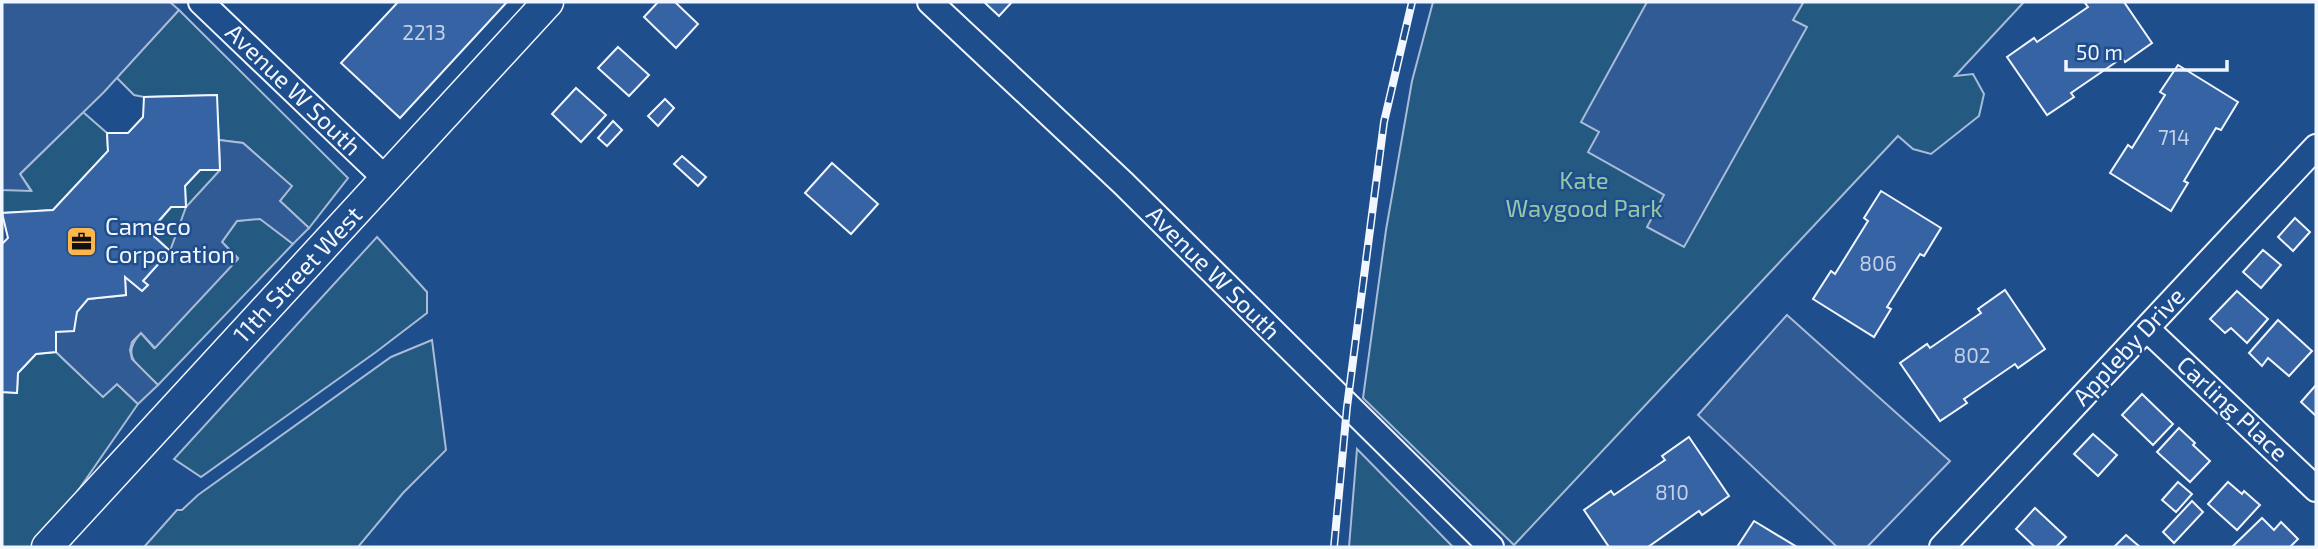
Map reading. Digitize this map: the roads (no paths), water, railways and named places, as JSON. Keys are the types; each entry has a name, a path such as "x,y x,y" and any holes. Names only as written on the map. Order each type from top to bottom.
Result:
{"main road":[{"name":"11th Street West","path":"47,547 548,2"}],"street":[{"name":"Avenue W South","path":"201,2 386,178"},
{"name":"Avenue W South","path":"930,2 1123,183 1491,547"},
{"name":"Appleby Drive","path":"1944,546 2316,147"},
{"name":"Carling Place","path":"2147,329 2316,489"}],"railway":[{"path":"1334,547 1347,407 1384,122 1412,2"}],"place":[{"name":"Cameco Corporation","path":"82,241"}],"park label":[{"name":"Kate Waygood Park","path":"1584,195"}]}
